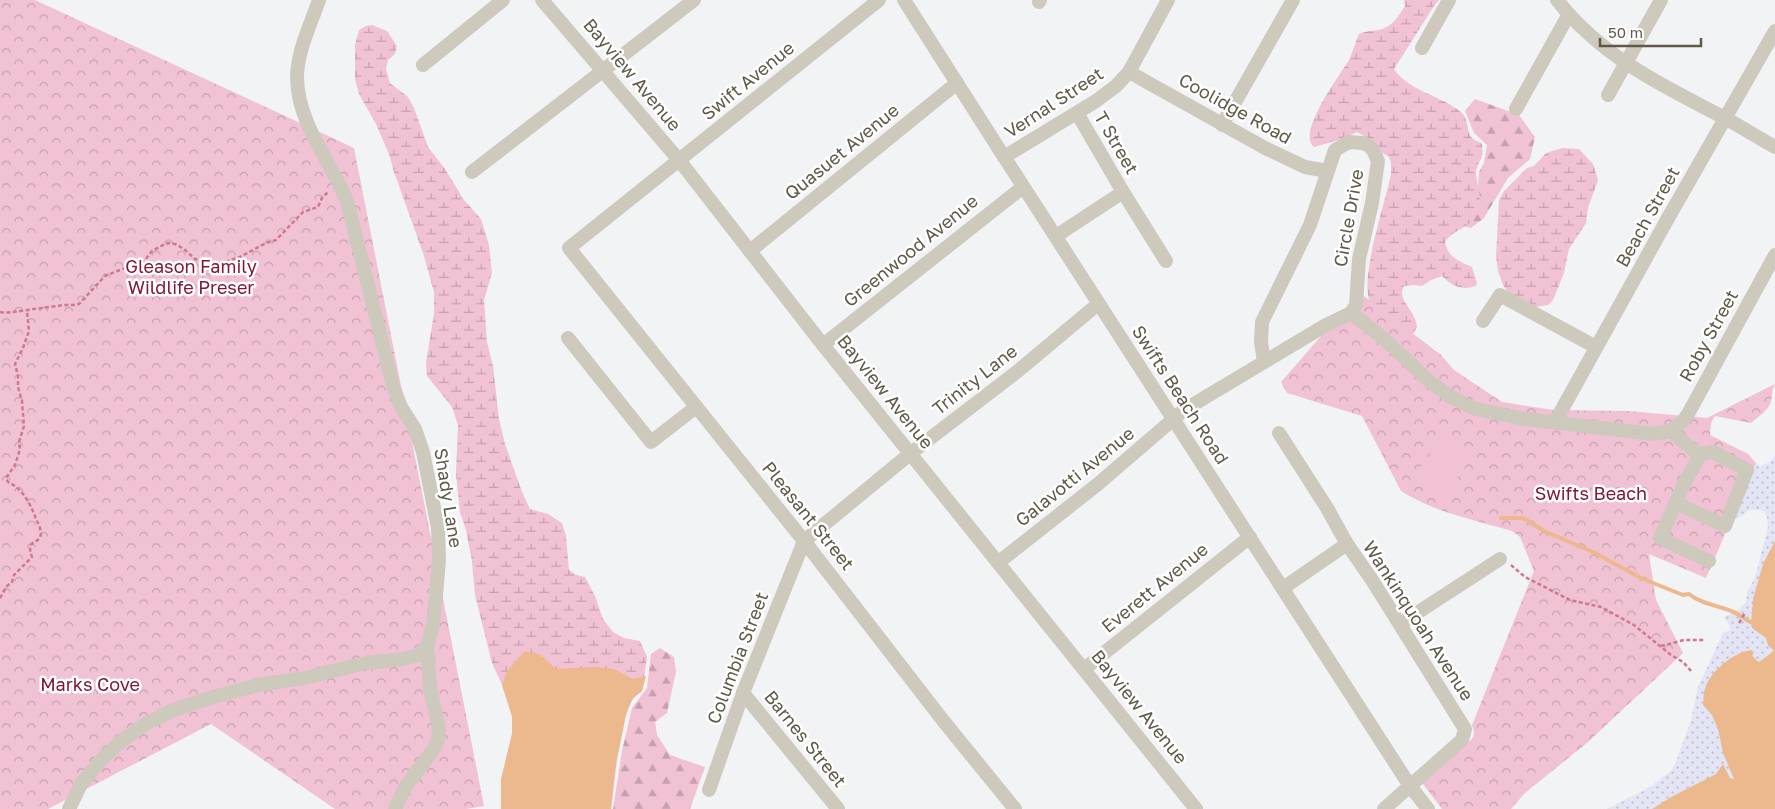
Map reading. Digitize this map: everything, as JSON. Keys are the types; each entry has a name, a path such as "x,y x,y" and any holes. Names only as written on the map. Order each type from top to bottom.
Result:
{"street":[{"name":"Shady Lane","path":"319,0 302,48 297,76 300,101 312,136 342,189 354,226 393,386 401,407 415,429 423,452 438,528 439,559 433,625 427,646 430,688 439,729 438,740 434,750 406,786 394,809"},
{"path":"423,65 502,0"},
{"name":"Bayview Avenue","path":"542,0 679,160 824,345 1196,809"},
{"path":"472,172 694,0"},
{"name":"Swift Avenue","path":"569,248 879,0"},
{"name":"Swifts Beach Road","path":"904,0 1410,786 1428,809"},
{"name":"Vernal Street","path":"1004,157 1113,89 1129,72 1168,0"},
{"path":"1222,125 1293,0"},
{"path":"1422,48 1449,0"},
{"path":"1557,0 1596,42 1626,64 1666,88 1775,147"},
{"path":"1608,95 1661,0"},
{"path":"1516,108 1568,14"},
{"name":"Beach Street","path":"1555,422 1724,118 1775,31"},
{"name":"Coolidge Road","path":"1129,72 1222,125 1304,167 1327,171"},
{"name":"Quasuet Avenue","path":"750,251 957,83"},
{"name":"T Street","path":"1077,113 1166,261"},
{"name":"Circle Drive","path":"1264,362 1261,342 1262,322 1310,225 1335,150 1349,142 1368,145 1373,150 1378,161 1372,203 1359,259 1356,305 1351,313"},
{"name":"Greenwood Avenue","path":"824,345 1023,187"},
{"name":"T Street","path":"1056,236 1124,192"},
{"name":"Pleasant Street","path":"569,248 804,541 1015,809"},
{"name":"Roby Street","path":"1671,431 1688,414 1775,255"},
{"path":"1483,321 1500,296 1596,347"},
{"name":"Trinity Lane","path":"804,541 911,454 1018,371 1098,304"},
{"path":"1174,420 1184,410 1338,318 1351,313 1390,343 1438,388 1462,403 1476,409 1504,416 1631,432 1653,434 1671,431 1693,450 1701,454 1713,452 1747,470 1724,526 1676,503"},
{"path":"568,338 651,442 696,407"},
{"name":"Galavotti Avenue","path":"999,562 1098,484 1174,420"},
{"name":"Wankinquoah Avenue","path":"1279,433 1465,729 1462,740 1384,809"},
{"path":"1701,454 1660,538 1708,561"},
{"name":"Everett Avenue","path":"1084,669 1250,537"},
{"name":"Columbia Street","path":"709,790 743,693 804,541"},
{"path":"1282,588 1347,544"},
{"path":"1400,624 1500,559"},
{"path":"69,809 81,784 120,742 144,725 171,711 258,685 304,678 366,663 403,659 418,655 427,646"},
{"name":"Barnes Street","path":"743,693 838,809"}],"path":[{"path":"0,312 79,304 105,276 145,260 152,251 169,242 184,249 195,259 201,261 215,262 240,257 266,243 276,240 303,212 318,207 322,198 327,193 342,189"},
{"path":"0,598 7,586 12,582 14,575 32,557 30,545 39,539 40,534 27,498 14,485 8,482 6,478 15,466 24,426 22,401 15,364 29,331 27,310"},
{"path":"1500,559 1525,577 1570,600 1601,607 1634,625 1671,655 1683,662 1692,672"},
{"path":"1739,623 1745,613"},
{"path":"1661,646 1684,640 1705,640"}],"green space":[{"name":"Gleason Family Wildlife Preser","path":"0,0 35,0 354,148 484,806 466,809 335,809 211,724 48,809 0,809"},
{"path":"1404,0 1439,0 1394,69 1408,83 1462,113 1466,119 1470,135 1482,144 1482,156 1476,171 1480,208 1475,218 1468,225 1445,242 1451,255 1472,267 1477,283 1476,286 1457,287 1442,276 1422,286 1404,286 1402,296 1416,321 1417,327 1414,333 1408,335 1383,317 1372,306 1368,295 1370,262 1391,173 1389,157 1381,152 1371,140 1357,132 1342,139 1314,147 1310,140 1311,130 1321,104 1349,60 1359,34 1384,29 1391,24 1405,6"},
{"path":"372,25 387,31 397,46 395,54 388,60 386,69 390,83 408,97 428,147 445,169 464,200 481,219 489,245 492,273 484,300 487,342 493,366 499,419 505,444 522,492 530,509 548,514 562,523 566,536 569,570 576,575 585,577 595,596 603,619 613,632 624,638 640,641 647,657 642,691 634,698 629,707 621,734 611,809 501,809 501,780 512,734 512,716 502,685 492,663 475,595 472,562 466,530 460,512 456,474 458,425 452,407 427,376 426,363 434,313 434,292 423,253 389,154 376,124 359,94 355,79 355,45 359,30"},
{"path":"1475,99 1519,115 1535,137 1530,159 1508,178 1484,218 1471,228 1458,224 1477,203 1479,172 1484,163 1487,145 1474,133 1465,111"},
{"path":"1562,148 1579,149 1593,164 1598,180 1588,208 1586,223 1569,249 1564,273 1553,300 1548,305 1529,308 1513,300 1503,285 1498,271 1496,257 1499,200 1504,191 1527,168 1534,166 1546,153"},
{"name":"Swifts Beach","path":"1364,296 1441,355 1454,370 1502,402 1554,410 1628,411 1707,418 1775,384 1768,407 1751,423 1715,416 1711,423 1710,435 1748,454 1756,463 1706,578 1649,554 1656,600 1683,653 1588,742 1525,793 1511,809 1442,809 1423,784 1427,778 1473,738 1472,725 1534,571 1520,537 1512,531 1427,505 1401,491 1362,416 1287,393 1281,382 1322,335 1362,302"},
{"path":"1441,438 1471,458 1443,499 1413,478"},
{"path":"660,648 674,657 676,672 667,713 655,722 657,735 670,755 705,767 690,809 613,809 622,751 632,708 647,688 651,654"}],"sand":[{"path":"1775,456 1775,702 1738,779 1730,809 1607,809 1650,787 1672,770 1676,762 1691,720 1698,687 1723,633 1730,630 1724,617 1740,609 1746,602 1747,592 1755,578 1768,527 1764,511 1750,510 1736,518 1733,516 1756,463 1760,466 1770,462"}],"shaded area":[{"path":"1775,541 1775,809 1652,809 1716,774 1723,764 1730,778 1734,779 1723,753 1718,729 1712,715 1703,705 1704,693 1707,682 1717,669 1731,658 1745,651 1752,650 1753,657 1759,662 1774,651 1768,645 1766,638 1752,628 1751,623 1753,599 1763,564"},
{"path":"525,651 539,654 556,669 595,667 614,669 633,679 646,676 642,691 632,699 626,715 615,769 611,809 501,809 501,780 512,734 512,716 502,685 507,671"}],"waterway":[{"path":"1501,518 1523,518 1546,532 1593,552 1643,579 1683,595 1689,594 1704,602 1734,612 1756,624"}],"park label":[{"name":"Marks Cove","path":"90,685"}]}
